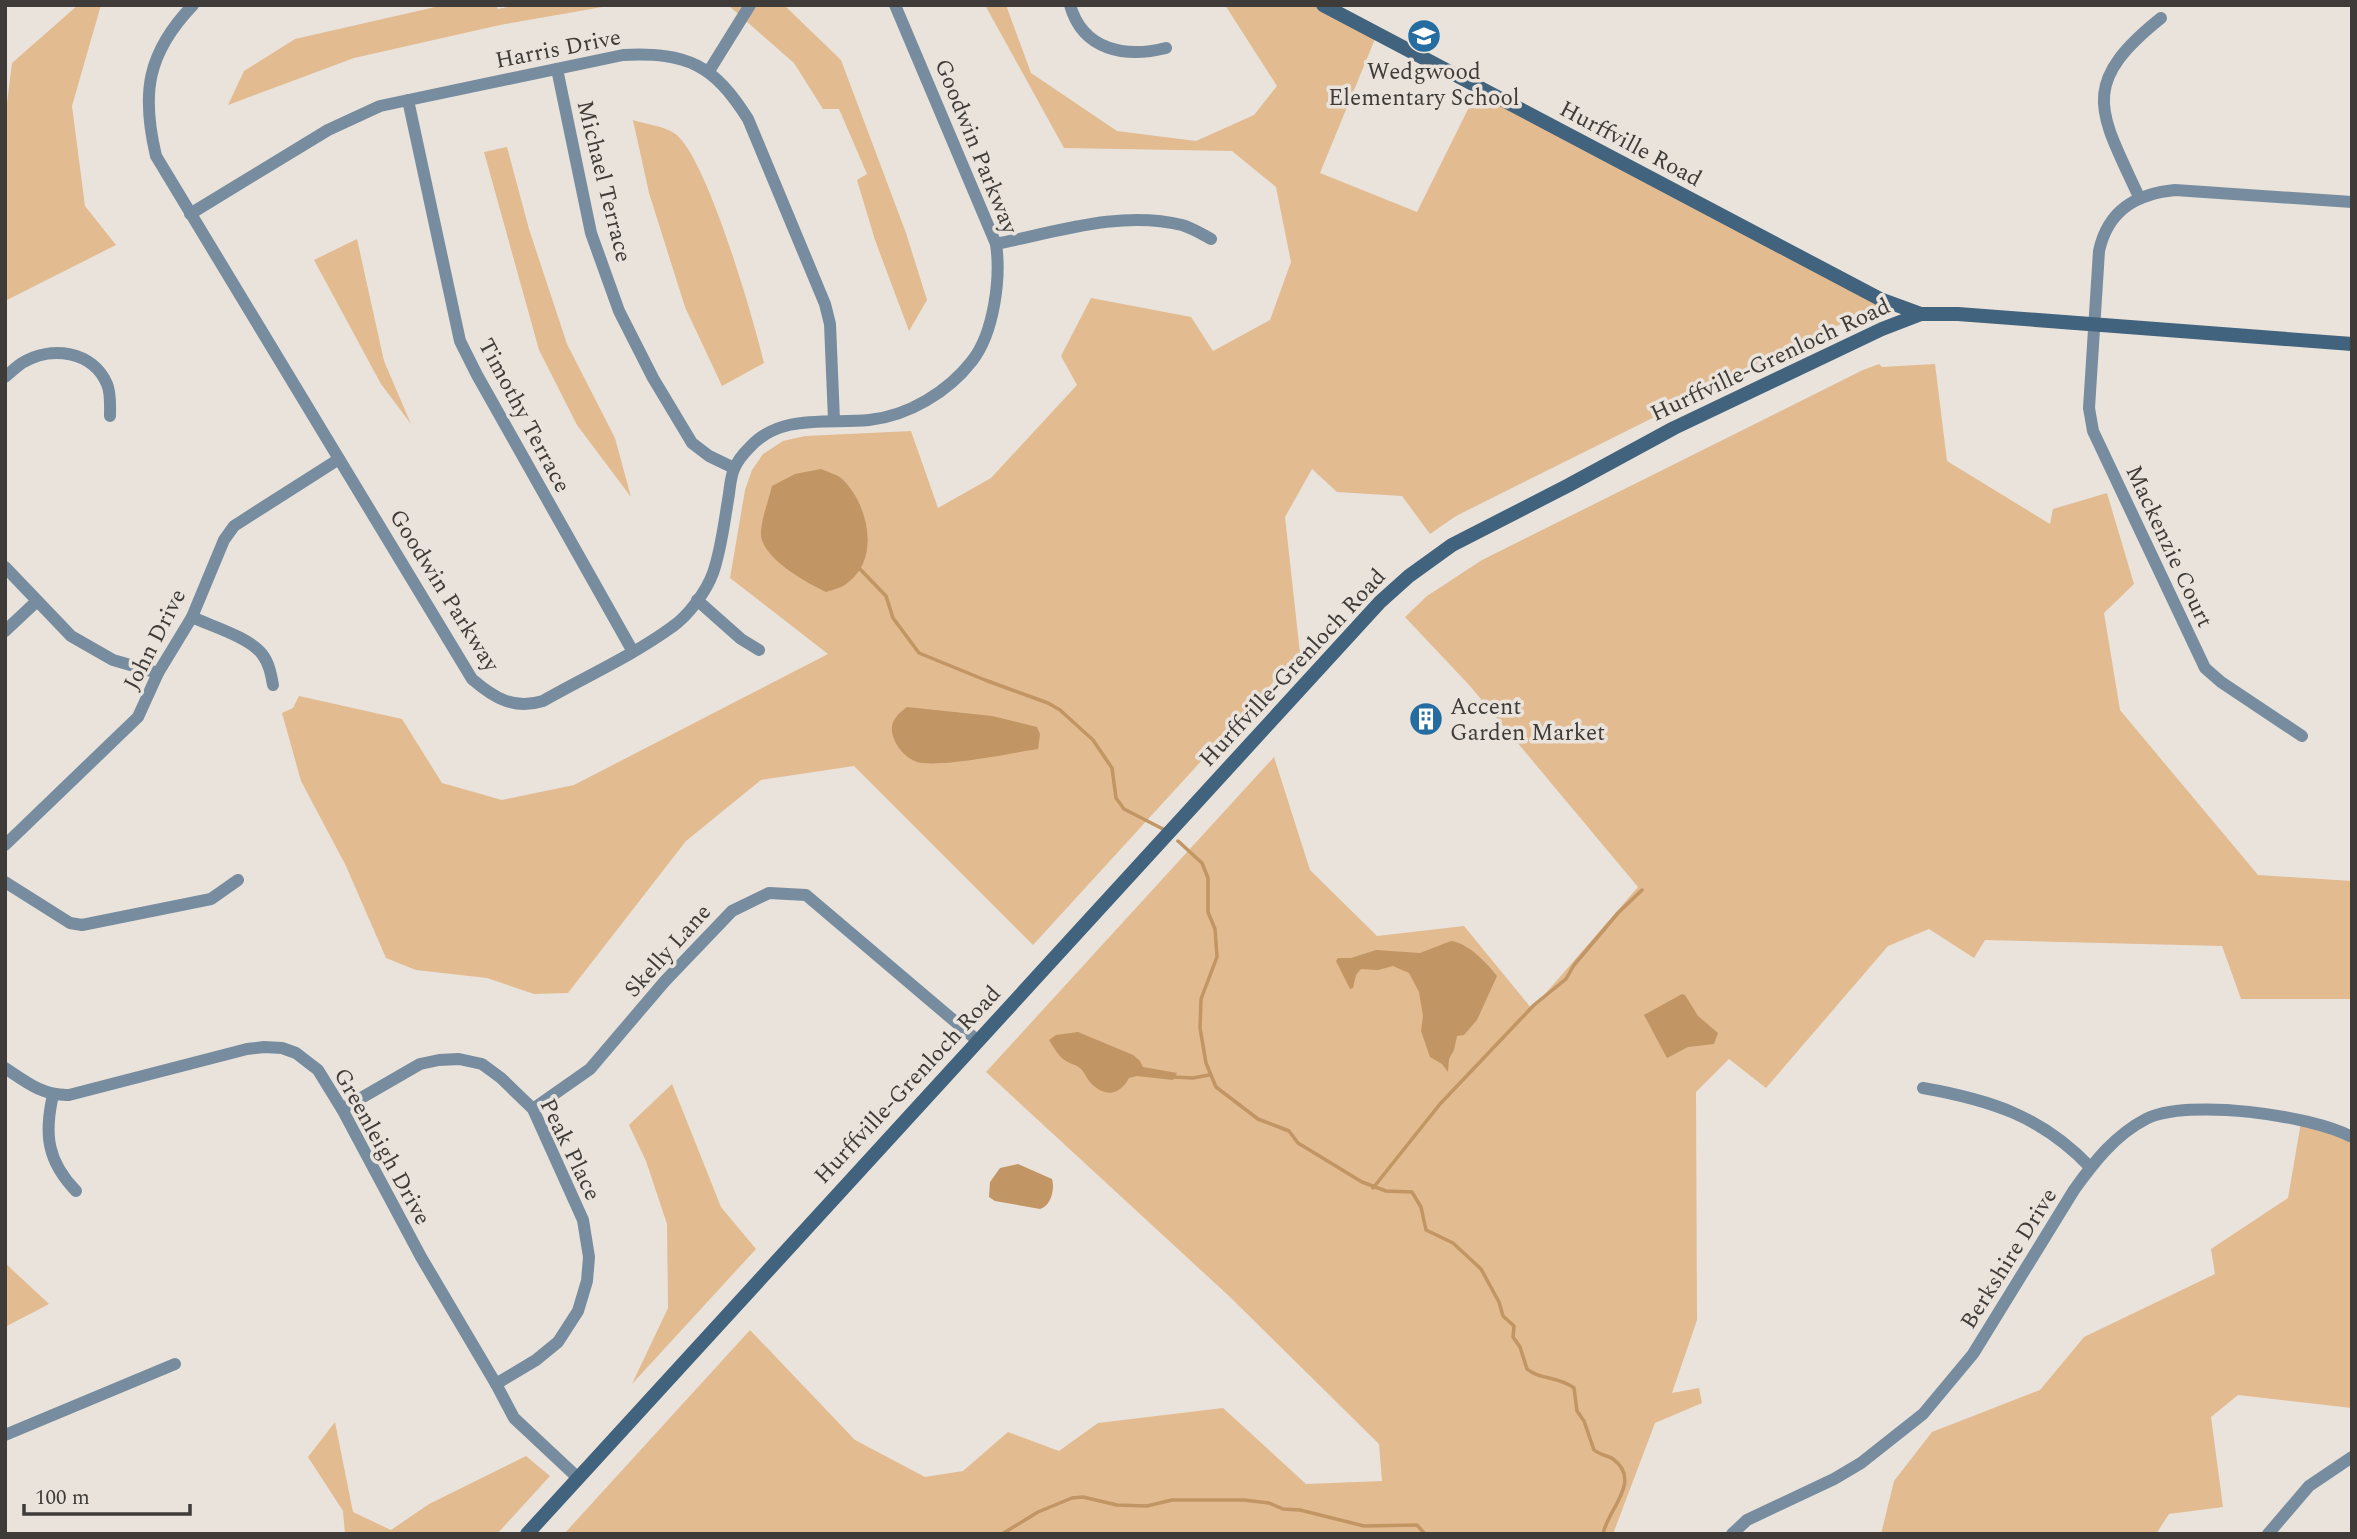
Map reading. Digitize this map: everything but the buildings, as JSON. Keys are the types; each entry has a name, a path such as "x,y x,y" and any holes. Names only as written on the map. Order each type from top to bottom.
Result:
{"main road":[{"name":"Hurffville Road","path":"1323,5 1880,299 1921,314"},
{"name":"Hurffville-Grenloch Road","path":"527,1534 1380,602 1409,576 1452,545 1569,485 1643,443 1814,360 1921,314 1958,314 2352,344"}],"street":[{"name":"Goodwin Parkway","path":"193,5 178,20 156,56 149,87 148,122 156,156 465,669 489,694 516,704 528,705 543,701 673,627 688,612 712,575 734,468 751,446 786,424 869,420 898,415 950,384 974,360 996,298 999,264 996,244 895,5"},
{"path":"709,71 750,5"},
{"path":"1070,5 1080,29 1102,46 1126,53 1147,53 1167,48"},
{"path":"2161,18 2117,59 2105,93 2105,122 2140,197 2175,190 2352,202"},
{"name":"Harris Drive","path":"190,214 328,130 380,106 623,55 648,54 679,58 709,71 731,92 748,119 825,304 830,324 834,420"},
{"name":"Michael Terrace","path":"557,69 591,233 619,311 653,378 692,443 709,456 734,468"},
{"name":"Timothy Terrace","path":"408,100 460,341 632,650"},
{"name":"Mackenzie Court","path":"2140,197 2119,213 2102,238 2099,251 2089,408 2092,431 2205,668 2221,682 2302,736"},
{"path":"996,244 1133,219 1185,226 1211,239"},
{"path":"5,377 23,362 42,355 67,353 89,359 107,385 110,416"},
{"name":"John Drive","path":"5,845 138,717 158,673 192,617 224,540 234,526 339,459"},
{"path":"5,567 71,636 113,660 158,673"},
{"path":"697,600 741,639 759,650"},
{"path":"5,631 37,601"},
{"path":"192,617 250,643 261,652 269,666 273,685"},
{"path":"5,882 70,923 82,925 211,900 238,880"},
{"name":"Skelly Lane","path":"533,1109 590,1069 665,981 732,911 769,893 806,895 978,1041"},
{"name":"Greenleigh Drive","path":"53,1095 81,1094 247,1049 282,1048 308,1060 318,1070 342,1109 421,1257 514,1419 577,1478"},
{"name":"Peak Place","path":"342,1109 420,1064 459,1059 482,1064 533,1109 583,1220 589,1257 587,1281 578,1311 558,1342 496,1384"},
{"path":"5,1068 30,1085 53,1095 48,1121 50,1148 62,1177 76,1191"},
{"path":"1923,1088 1970,1097 2011,1110 2074,1150 2091,1167"},
{"name":"Berkshire Drive","path":"1732,1534 1747,1520 1834,1479 1861,1463 1923,1415 1973,1354 2091,1167 2119,1135 2148,1118 2176,1110 2274,1115 2312,1122 2352,1137"},
{"path":"5,1435 175,1364"},
{"path":"2268,1534 2309,1486 2352,1457"}],"shaded area":[{"path":"78,5 101,5 72,106 85,206 116,245 5,301 5,119 12,63"},
{"path":"444,5 496,5 498,9 517,5 614,5 500,25 354,58 228,105 244,71 295,39"},
{"path":"728,5 784,5 841,60 906,233 927,300 909,331 875,240 857,180 867,174 839,109 823,109 794,63"},
{"path":"985,5 1006,5 1031,73 1117,131 1196,141 1254,115 1277,86 1225,5 1324,5 1377,34 1320,173 1417,212 1479,87 1894,305 1841,324 1456,516 1430,534 1402,496 1337,492 1312,469 1285,517 1300,653 1033,945 854,766 761,780 686,841 568,993 534,994 487,978 416,970 386,958 346,866 301,781 282,713 293,708 299,696 402,719 442,783 502,800 574,785 828,654 730,578 745,490 752,470 763,454 783,441 805,436 911,431 938,508 991,478 1077,385 1061,356 1091,298 1191,317 1213,351 1270,320 1291,262 1276,187 1232,151 1064,148"},
{"path":"633,120 674,133 687,147 714,203 727,240 764,363 722,386 685,307 649,193"},
{"path":"507,147 529,229 567,344 615,438 631,497 577,425 539,350 484,152"},
{"path":"357,239 384,361 411,424 381,384 314,260"},
{"path":"1879,364 1882,367 1935,364 1947,461 2050,524 2053,509 2107,493 2134,584 2104,613 2120,710 2258,875 2352,881 2352,999 2241,999 2222,946 1985,940 1974,958 1929,929 1888,946 1766,1088 1729,1059 1696,1092 1697,1320 1672,1393 1699,1388 1702,1403 1655,1423 1613,1534 564,1534 750,1330 855,1440 925,1477 963,1471 1008,1432 1059,1451 1098,1423 1223,1408 1306,1484 1382,1481 1379,1444 1230,1297 986,1072 1274,757 1310,870 1377,936 1464,926 1532,1009 1638,887 1470,686 1405,617 1427,596 1482,560"},
{"path":"821,469 839,477 850,488 864,516 867,531 864,561 857,574 844,585 826,592 777,561 769,553 761,535 772,486 795,474"},
{"path":"907,707 992,716 1037,727 1040,734 1038,749 958,762 917,762 900,750 892,734 894,721"},
{"path":"1451,941 1470,950 1497,976 1477,1020 1464,1035 1457,1036 1449,1059 1448,1072 1442,1064 1430,1057 1421,1031 1423,1016 1419,992 1409,973 1393,966 1378,970 1361,969 1356,975 1353,988 1350,989 1336,961 1338,958 1351,958 1376,950 1420,953"},
{"path":"1682,994 1698,1016 1718,1033 1714,1044 1688,1047 1667,1058 1644,1015"},
{"path":"1078,1032 1133,1055 1143,1067 1177,1073 1173,1080 1137,1076 1129,1078 1114,1092 1099,1090 1079,1067 1061,1057 1049,1040 1056,1035"},
{"path":"672,1084 721,1207 756,1249 632,1384 668,1308 667,1224 646,1161 629,1125"},
{"path":"2301,1122 2352,1132 2352,1408 2238,1395 2211,1417 2223,1507 2169,1514 2156,1534 1881,1534 1894,1481 1932,1432 2040,1390 2084,1337 2215,1274 2211,1249 2288,1198"},
{"path":"1018,1164 1052,1179 1051,1197 1044,1207 1040,1209 995,1201 989,1197 990,1182 1000,1168"},
{"path":"5,1263 49,1304 5,1327"},
{"path":"335,1422 353,1512 391,1530 429,1504 526,1456 550,1476 497,1534 345,1534 343,1511 308,1457"}],"waterway":[{"path":"857,566 886,596 893,618 919,653 1060,710 1093,740 1112,768 1116,798 1124,809 1163,829"},
{"path":"1178,841 1202,863 1208,878 1208,912 1215,929 1217,957 1201,999 1200,1028 1206,1063 1216,1087 1258,1119 1289,1131 1298,1143 1362,1182 1386,1191 1412,1192 1421,1207 1426,1230 1453,1243 1481,1269 1499,1302 1503,1316 1514,1326 1513,1337 1520,1347 1527,1369 1574,1388 1577,1411 1584,1421 1594,1450 1613,1459 1621,1468 1625,1477 1624,1486 1603,1534"},
{"path":"1373,1188 1440,1104 1534,1005 1566,979 1574,965 1618,913 1642,890"},
{"path":"1173,1077 1193,1078 1209,1075"},
{"path":"1002,1534 1038,1512 1072,1498 1083,1497 1117,1505 1147,1506 1172,1500 1244,1500 1269,1503 1283,1509 1300,1510 1364,1526 1417,1525 1425,1534"}],"place":[{"name":"Wedgwood Elementary School","path":"1424,36"},
{"name":"Accent Garden Market","path":"1426,719"}]}
